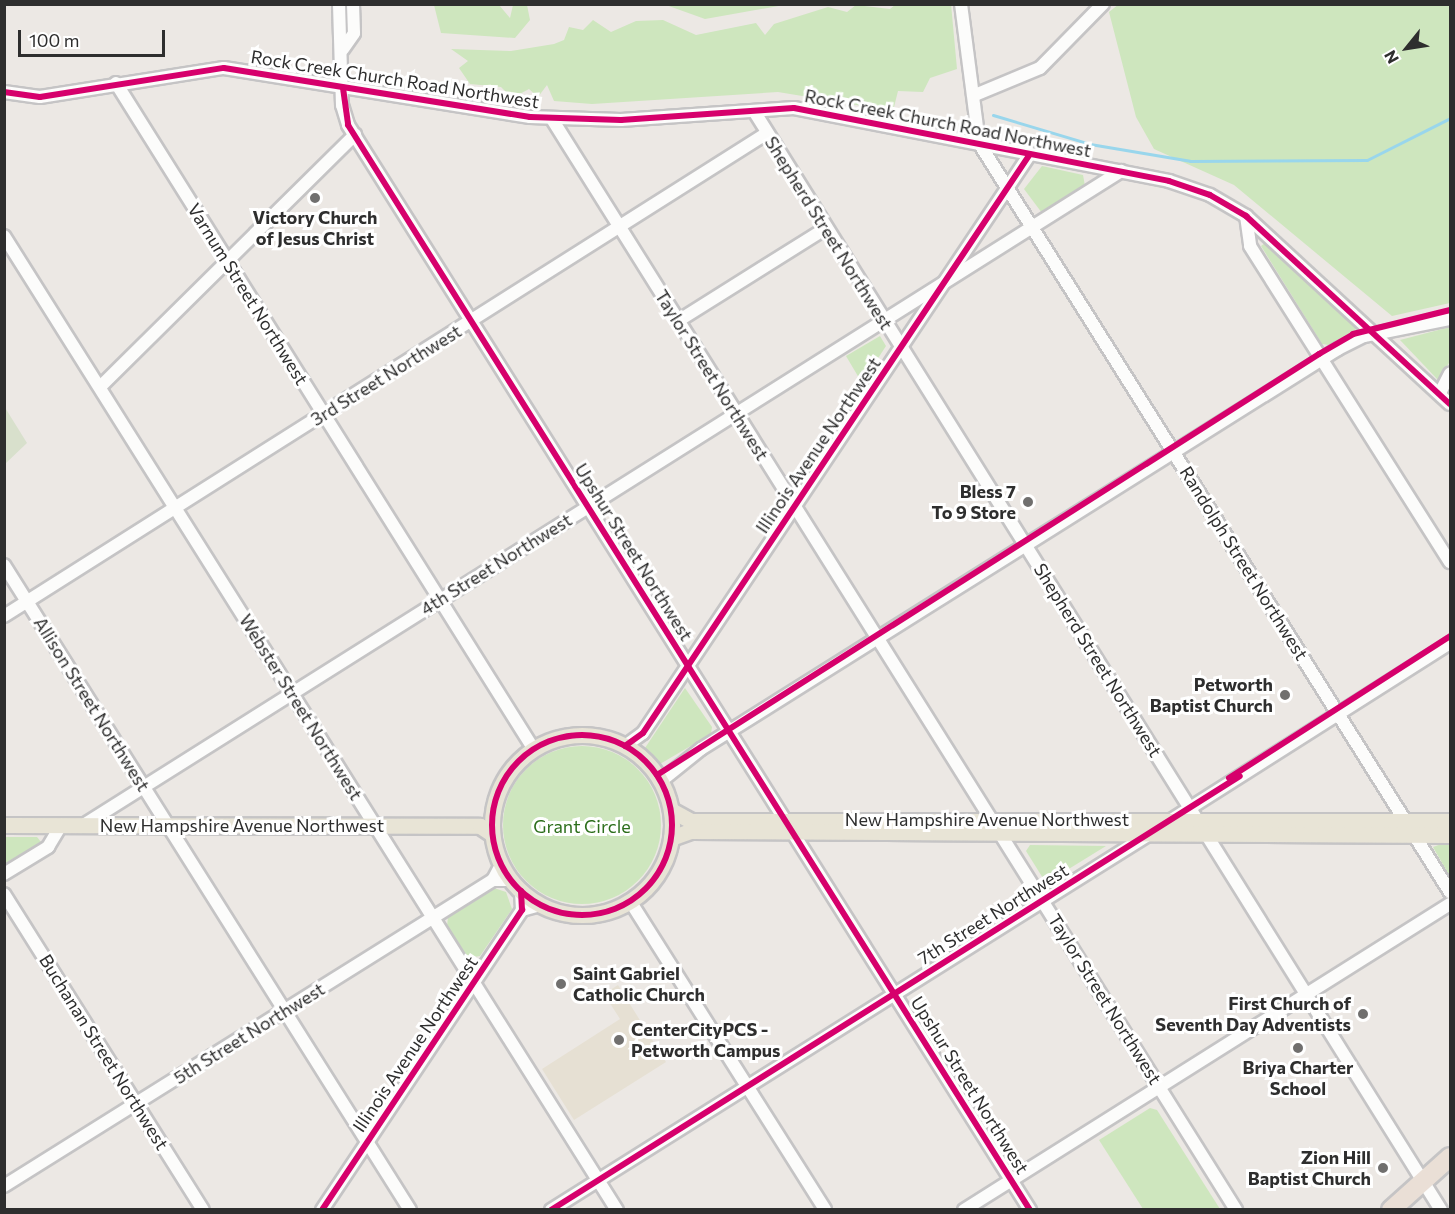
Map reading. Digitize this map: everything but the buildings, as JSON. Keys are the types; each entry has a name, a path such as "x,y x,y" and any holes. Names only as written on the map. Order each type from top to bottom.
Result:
{"highway":[{"path":"1390,1209 1450,1156"}],"main road":[{"path":"579,735 625,746 661,781 670,810 671,838 656,876 630,901 585,915 541,905 516,886 501,865 486,830 507,774 534,748 579,735"},
{"name":"New Hampshire Avenue Northwest","path":"670,810 690,821 990,819 1450,821"},
{"name":"New Hampshire Avenue Northwest","path":"671,838 690,831 1149,834 1199,820 1416,835 1450,835"},
{"name":"New Hampshire Avenue Northwest","path":"4,825 375,826 486,830"}],"street":[{"name":"Upshur Street Northwest","path":"339,4 343,49 343,113 354,135 1030,1209"},
{"path":"343,49 354,33 353,4"},
{"path":"961,4 975,95 979,143"},
{"path":"975,95 1040,68 1103,4"},
{"name":"Rock Creek Church Road Northwest","path":"4,92 40,97 116,83 224,68 552,119 621,120 803,110 1121,171 1195,189 1246,216 1378,333 1450,405"},
{"name":"Varnum Street Northwest","path":"116,83 534,748"},
{"name":"Shepherd Street Northwest","path":"754,111 900,348 1308,993 1441,1209"},
{"name":"Taylor Street Northwest","path":"552,119 1236,1209"},
{"name":"3rd Street Northwest","path":"4,616 472,322 767,133"},
{"path":"100,387 354,135"},
{"name":"Randolph Street Northwest","path":"979,143 1450,892"},
{"name":"Illinois Avenue Northwest","path":"625,746 643,733 1030,154"},
{"name":"4th Street Northwest","path":"85,824 1121,171"},
{"path":"1246,216 1250,246 1450,562"},
{"path":"678,321 826,228"},
{"name":"Webster Street Northwest","path":"4,236 617,1209"},
{"path":"661,781 729,732 1322,359 1378,333 1450,319"},
{"path":"1440,393 1450,373"},
{"name":"Allison Street Northwest","path":"4,565 410,1209"},
{"path":"1199,820 1339,714 1450,643"},
{"name":"7th Street Northwest","path":"550,1209 1171,820"},
{"path":"4,874 48,847 61,825"},
{"path":"501,865 493,880 516,886 522,910 541,905"},
{"name":"5th Street Northwest","path":"4,1186 493,880"},
{"name":"Buchanan Street Northwest","path":"4,894 203,1209"},
{"path":"630,901 825,1209"},
{"path":"964,1209 1450,903"},
{"name":"Illinois Avenue Northwest","path":"322,1209 522,910"}],"shaded area":[{"name":"CenterCityPCS - Petworth Campus","path":"618,985 666,1062 574,1120 542,1069 620,1019 604,994"}],"green space":[{"path":"951,4 957,69 930,78 923,92 898,91 893,111 778,92 592,104 554,101 547,85 538,97 529,89 512,98 501,87 470,84 459,68 468,61 451,49 511,51 554,44 564,40 569,27 583,30 593,20 611,32 636,21 663,20 696,35 756,23 765,35 774,24 828,7 847,12 856,5 890,9 895,5"},
{"path":"1119,4 1450,5 1450,303 1392,316 1234,185 1154,149 1136,117 1109,12"},
{"path":"434,5 499,5 510,18 513,5 527,5 530,20 515,38 441,33"},
{"path":"666,5 784,5 705,19"},
{"path":"1042,166 1083,175 1085,186 1042,213 1024,189"},
{"path":"1265,243 1337,305 1357,325 1355,331 1329,345 1322,344 1261,246"},
{"path":"1450,327 1450,361 1439,381 1400,340"},
{"path":"880,336 886,346 862,383 846,356"},
{"path":"4,406 27,443 5,464 4,464"},
{"path":"685,688 712,727 711,734 660,764 645,748"},
{"name":"Grant Circle","path":"582,746 612,752 638,769 655,795 661,825 655,855 638,881 612,898 582,904 552,898 526,881 509,855 503,825 509,795 526,769 552,752"},
{"path":"5,837 37,837 41,842 5,867"},
{"path":"1450,841 1450,877 1433,847"},
{"path":"1030,845 1106,846 1046,883 1026,851"},
{"path":"494,888 506,892 512,909 480,956 468,958 447,926 448,917"},
{"path":"1150,1108 1157,1110 1220,1209 1143,1209 1099,1140"}],"waterway":[{"path":"993,115 1090,144 1190,161 1367,160 1450,118"}],"cycle path":[{"path":"4,92 40,97 224,68 530,117 621,120 794,108 1169,181 1210,195 1246,216 1450,404"},
{"path":"343,88 348,125 1030,1210"},
{"path":"625,746 643,733 1030,154"},
{"path":"657,775 1353,334 1450,310"},
{"path":"1229,778 1450,636"},
{"path":"582,735 616,742 632,750 646,761 657,775 665,791 672,825 665,859 657,875 646,889 632,900 616,908 582,915 548,908 532,900 518,889 507,875 499,859 492,825 499,791 507,775 518,761 532,750 548,742 582,735"},
{"path":"551,1210 1240,776"},
{"path":"322,1210 522,910 521,891"}],"place":[{"name":"Victory Church of Jesus Christ","path":"315,198"},
{"name":"Bless 7 To 9 Store","path":"1028,502"},
{"name":"Petworth Baptist Church","path":"1285,695"},
{"name":"Saint Gabriel Catholic Church","path":"561,984"},
{"name":"First Church of Seventh Day Adventists","path":"1363,1014"},
{"name":"CenterCityPCS - Petworth Campus","path":"619,1040"},
{"name":"Briya Charter School","path":"1298,1048"},
{"name":"Zion Hill Baptist Church","path":"1383,1168"}]}
